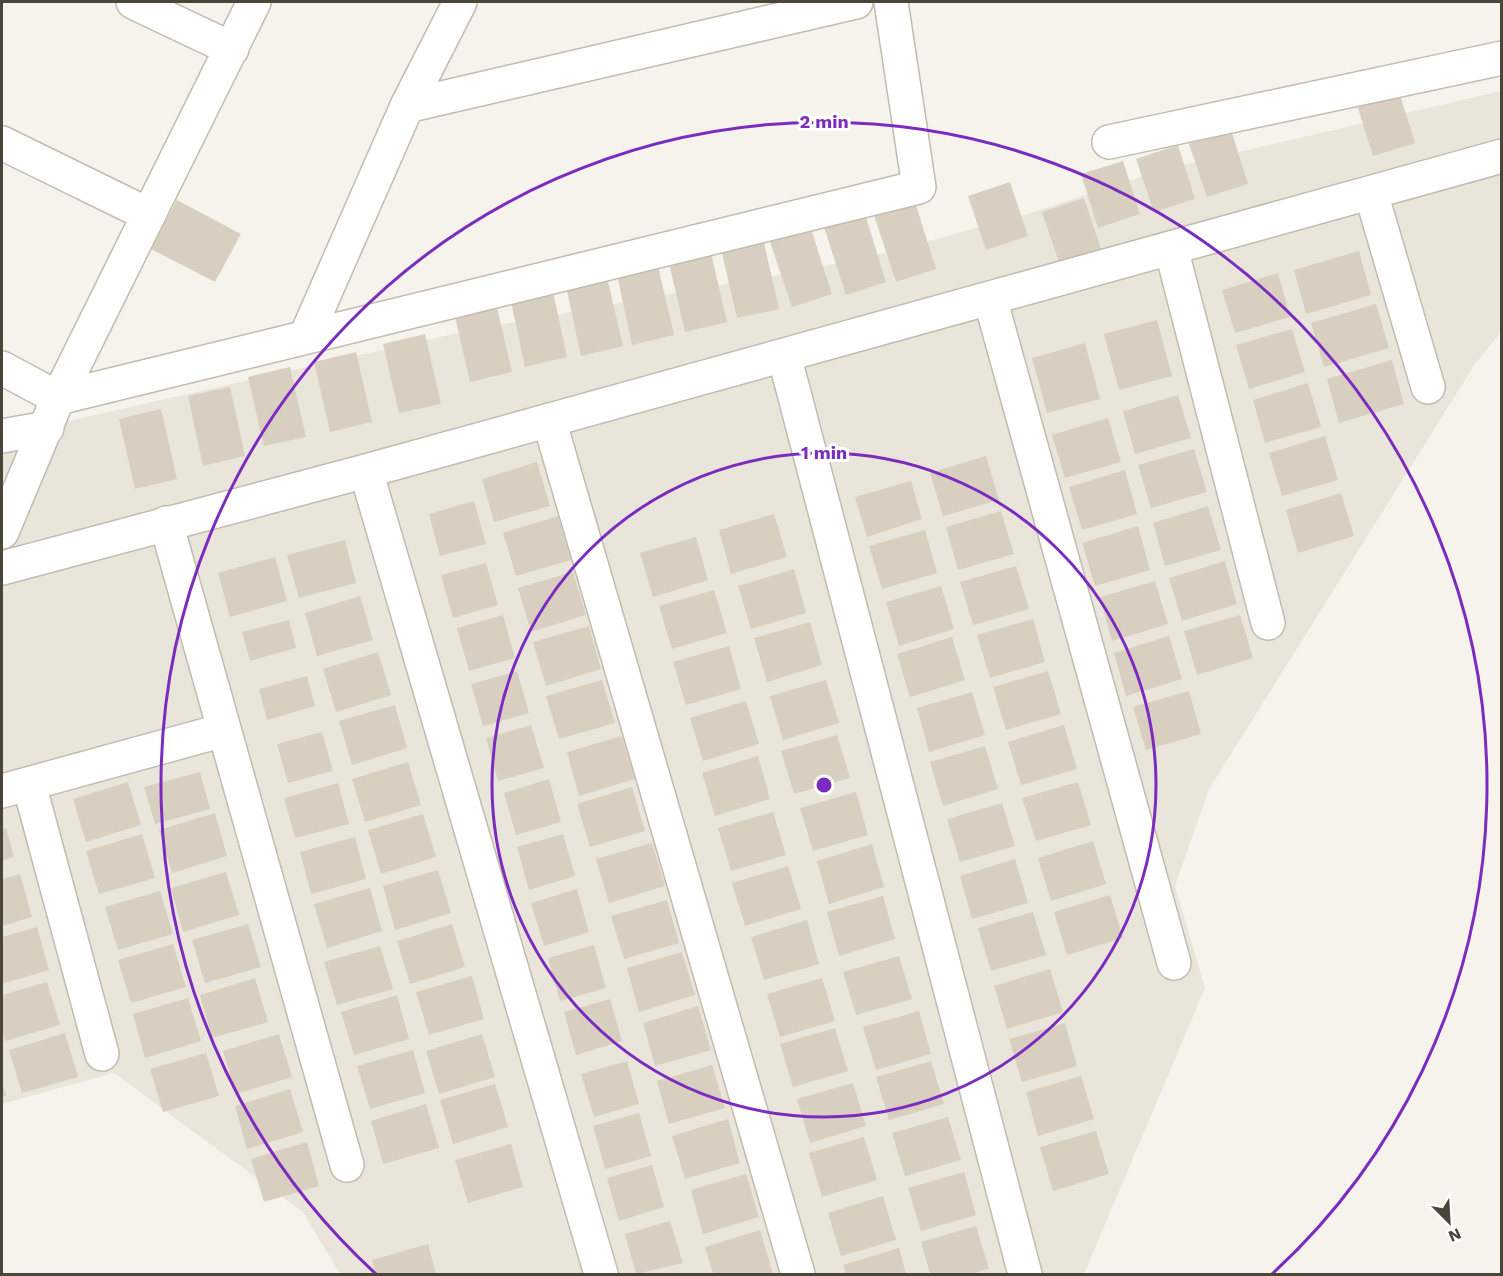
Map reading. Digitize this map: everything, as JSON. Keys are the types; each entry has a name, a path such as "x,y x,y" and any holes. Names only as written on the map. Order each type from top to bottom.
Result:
{"street":[{"path":"133,2 232,49"},
{"path":"2,532 58,398 254,2"},
{"path":"306,336 407,106 460,2"},
{"path":"407,106 856,2"},
{"path":"2,368 58,398 919,187 891,2"},
{"path":"1109,142 1502,58"},
{"path":"2,143 149,215"},
{"path":"2,568 366,471 1502,156"},
{"path":"1371,193 1428,387"},
{"path":"1171,248 1268,623"},
{"path":"990,298 1174,963"},
{"path":"784,355 1025,1275"},
{"path":"549,420 798,1275"},
{"path":"2,436 47,428"},
{"path":"366,471 598,1274"},
{"path":"166,523 347,1165"},
{"path":"102,1054 15,787 224,730"}],"shaded area":[{"path":"1501,91 1501,332 1475,364 1209,789 1175,886 1205,988 1084,1274 340,1274 303,1212 114,1073 2,1104 2,436 471,330 805,270 890,252 1031,213 1162,170"}],"building":[{"path":"1398,89 1415,143 1373,156 1356,102"},
{"path":"1231,130 1248,184 1207,197 1189,144"},
{"path":"1178,145 1195,199 1154,212 1136,159"},
{"path":"1123,161 1140,214 1098,228 1081,174"},
{"path":"1010,182 1028,236 986,250 968,196"},
{"path":"1084,198 1102,252 1060,265 1042,212"},
{"path":"177,200 241,234 215,282 151,249"},
{"path":"915,202 936,269 896,282 874,215"},
{"path":"865,214 886,282 846,295 824,227"},
{"path":"810,226 832,294 792,307 769,239"},
{"path":"763,239 779,309 737,318 721,249"},
{"path":"1359,251 1371,295 1306,314 1294,270"},
{"path":"711,253 727,322 685,332 669,263"},
{"path":"658,266 674,335 632,345 617,275"},
{"path":"1278,273 1290,317 1235,333 1222,290"},
{"path":"607,277 623,346 581,356 566,286"},
{"path":"552,287 567,357 525,367 510,297"},
{"path":"496,303 512,372 470,382 454,312"},
{"path":"1376,304 1389,348 1324,367 1311,323"},
{"path":"1157,320 1172,376 1119,390 1104,334"},
{"path":"1292,329 1305,372 1249,389 1236,345"},
{"path":"425,334 441,404 399,413 383,344"},
{"path":"1085,343 1100,399 1047,413 1032,358"},
{"path":"356,352 372,422 330,432 314,362"},
{"path":"1392,360 1404,404 1339,423 1327,379"},
{"path":"290,367 306,437 264,446 248,377"},
{"path":"1308,383 1321,427 1265,443 1253,400"},
{"path":"230,387 245,456 203,466 188,396"},
{"path":"1178,395 1191,438 1135,454 1123,411"},
{"path":"161,409 177,479 135,489 119,419"},
{"path":"1108,418 1121,462 1065,478 1052,435"},
{"path":"1325,436 1338,480 1282,496 1269,453"},
{"path":"1194,449 1207,492 1151,508 1138,465"},
{"path":"986,456 999,500 943,516 930,473"},
{"path":"537,462 550,506 494,522 482,479"},
{"path":"1125,470 1137,514 1082,530 1069,487"},
{"path":"911,481 922,519 867,537 855,497"},
{"path":"1341,493 1354,536 1298,553 1286,510"},
{"path":"474,501 486,544 440,556 429,514"},
{"path":"1208,506 1221,550 1165,566 1153,523"},
{"path":"1001,511 1014,554 958,570 946,527"},
{"path":"774,514 787,557 731,574 719,530"},
{"path":"558,516 571,560 516,576 503,533"},
{"path":"1138,526 1150,570 1095,586 1082,543"},
{"path":"925,530 937,573 882,589 869,546"},
{"path":"696,537 708,580 653,597 640,553"},
{"path":"345,540 356,583 299,598 287,555"},
{"path":"275,557 287,601 230,617 218,573"},
{"path":"1225,561 1237,604 1182,621 1169,578"},
{"path":"486,563 498,605 453,618 441,575"},
{"path":"1016,566 1029,609 973,625 960,582"},
{"path":"794,569 806,613 751,629 738,586"},
{"path":"573,572 586,615 531,632 518,588"},
{"path":"1155,581 1168,624 1112,641 1100,597"},
{"path":"941,586 954,629 899,646 886,602"},
{"path":"714,590 727,633 672,649 659,606"},
{"path":"360,596 373,640 317,656 305,613"},
{"path":"503,615 515,658 469,671 457,628"},
{"path":"1240,615 1253,658 1197,675 1184,631"},
{"path":"1033,619 1045,662 990,678 977,635"},
{"path":"289,620 296,648 250,661 242,632"},
{"path":"810,622 822,665 767,682 754,638"},
{"path":"589,626 601,669 546,686 533,642"},
{"path":"1169,636 1182,679 1126,696 1114,653"},
{"path":"952,637 965,680 910,697 897,654"},
{"path":"729,646 741,689 686,705 673,662"},
{"path":"378,652 391,695 336,712 323,669"},
{"path":"517,671 529,713 483,726 471,684"},
{"path":"1048,671 1061,714 1006,730 993,687"},
{"path":"307,676 315,706 267,720 259,689"},
{"path":"602,680 615,723 559,739 546,696"},
{"path":"826,680 839,723 783,740 770,696"},
{"path":"1189,691 1201,734 1146,750 1133,707"},
{"path":"972,692 985,735 929,752 917,708"},
{"path":"746,701 759,744 703,761 690,718"},
{"path":"395,705 407,748 352,765 339,721"},
{"path":"531,725 544,768 498,781 486,738"},
{"path":"1064,725 1077,769 1021,785 1008,742"},
{"path":"322,732 333,771 288,783 277,744"},
{"path":"837,735 850,778 794,794 781,751"},
{"path":"622,736 635,779 579,796 567,752"},
{"path":"985,746 998,789 943,806 930,762"},
{"path":"758,756 770,799 715,816 702,773"},
{"path":"408,762 421,805 365,822 352,779"},
{"path":"200,772 210,809 155,824 144,787"},
{"path":"549,779 561,822 516,835 504,793"},
{"path":"128,782 141,825 86,842 73,799"},
{"path":"1078,782 1091,825 1036,841 1022,798"},
{"path":"338,783 349,824 295,838 284,798"},
{"path":"632,787 645,831 590,847 577,804"},
{"path":"856,792 868,835 813,851 800,808"},
{"path":"1002,803 1015,846 960,862 947,819"},
{"path":"773,812 786,855 731,871 718,828"},
{"path":"215,813 227,856 172,873 159,830"},
{"path":"423,814 436,857 381,874 368,830"},
{"path":"6,828 14,857 2,861 2,829"},
{"path":"142,834 155,878 99,894 86,851"},
{"path":"563,834 575,876 529,890 517,847"},
{"path":"355,837 366,879 311,894 300,852"},
{"path":"1093,841 1106,884 1051,901 1038,858"},
{"path":"652,843 665,886 609,903 596,859"},
{"path":"872,844 884,887 829,904 817,861"},
{"path":"1015,859 1028,903 972,919 960,876"},
{"path":"788,866 801,909 745,926 732,883"},
{"path":"438,870 451,913 395,930 383,886"},
{"path":"226,872 239,915 183,932 171,888"},
{"path":"20,874 32,917 2,926 2,879"},
{"path":"370,888 382,931 327,948 314,904"},
{"path":"577,889 589,932 544,946 531,903"},
{"path":"160,891 173,934 118,950 105,907"},
{"path":"1110,895 1123,938 1067,955 1054,912"},
{"path":"883,896 895,939 839,956 827,912"},
{"path":"667,900 679,943 624,959 611,916"},
{"path":"1033,912 1046,955 991,971 978,928"},
{"path":"807,920 819,964 764,980 751,937"},
{"path":"248,924 261,967 205,983 192,940"},
{"path":"452,924 465,967 410,984 397,941"},
{"path":"37,927 49,970 2,984 2,937"},
{"path":"173,944 186,987 131,1003 118,960"},
{"path":"594,945 606,988 560,1001 548,958"},
{"path":"380,946 393,989 337,1005 324,962"},
{"path":"682,952 695,995 639,1012 627,968"},
{"path":"899,956 912,999 856,1015 843,972"},
{"path":"1050,969 1063,1012 1007,1029 994,986"},
{"path":"472,976 484,1019 429,1035 416,992"},
{"path":"255,978 268,1022 212,1038 200,995"},
{"path":"822,978 835,1021 780,1037 767,994"},
{"path":"47,982 60,1025 5,1041 2,1030 2,995"},
{"path":"397,995 409,1039 354,1055 341,1012"},
{"path":"188,998 201,1041 145,1058 133,1014"},
{"path":"610,999 622,1041 576,1055 564,1012"},
{"path":"698,1006 711,1050 655,1066 643,1023"},
{"path":"919,1011 931,1054 876,1070 863,1027"},
{"path":"1065,1023 1077,1066 1022,1082 1009,1039"},
{"path":"835,1028 848,1071 793,1087 780,1044"},
{"path":"65,1033 78,1077 22,1093 9,1050"},
{"path":"279,1034 292,1077 236,1094 223,1051"},
{"path":"482,1034 495,1077 439,1094 426,1051"},
{"path":"413,1050 425,1093 370,1109 357,1066"},
{"path":"206,1053 219,1096 163,1112 150,1069"},
{"path":"627,1061 639,1104 594,1117 581,1074"},
{"path":"931,1061 944,1104 889,1120 876,1077"},
{"path":"712,1065 725,1108 669,1124 657,1081"},
{"path":"1081,1076 1094,1119 1038,1136 1026,1092"},
{"path":"2,1082 6,1096 2,1097"},
{"path":"853,1083 866,1126 810,1143 797,1099"},
{"path":"495,1084 508,1127 453,1144 440,1100"},
{"path":"290,1089 303,1132 247,1149 235,1106"},
{"path":"426,1104 439,1148 383,1164 371,1121"},
{"path":"639,1113 651,1156 605,1169 593,1126"},
{"path":"948,1117 961,1160 905,1176 892,1133"},
{"path":"728,1119 740,1163 685,1179 672,1136"},
{"path":"1096,1131 1109,1174 1053,1191 1040,1147"},
{"path":"864,1137 877,1180 822,1197 809,1153"},
{"path":"307,1142 319,1186 264,1202 251,1159"},
{"path":"511,1144 523,1187 468,1203 455,1160"},
{"path":"652,1165 664,1207 619,1221 607,1178"},
{"path":"964,1172 976,1215 921,1231 908,1188"},
{"path":"746,1174 759,1217 703,1234 691,1190"},
{"path":"883,1196 896,1240 841,1256 828,1213"},
{"path":"670,1221 683,1263 636,1274 625,1234"},
{"path":"976,1226 989,1269 971,1274 930,1274 921,1242"},
{"path":"760,1230 773,1274 713,1274 705,1247"},
{"path":"428,1244 436,1274 376,1274 372,1260"},
{"path":"899,1248 906,1274 846,1274 843,1265"}]}
